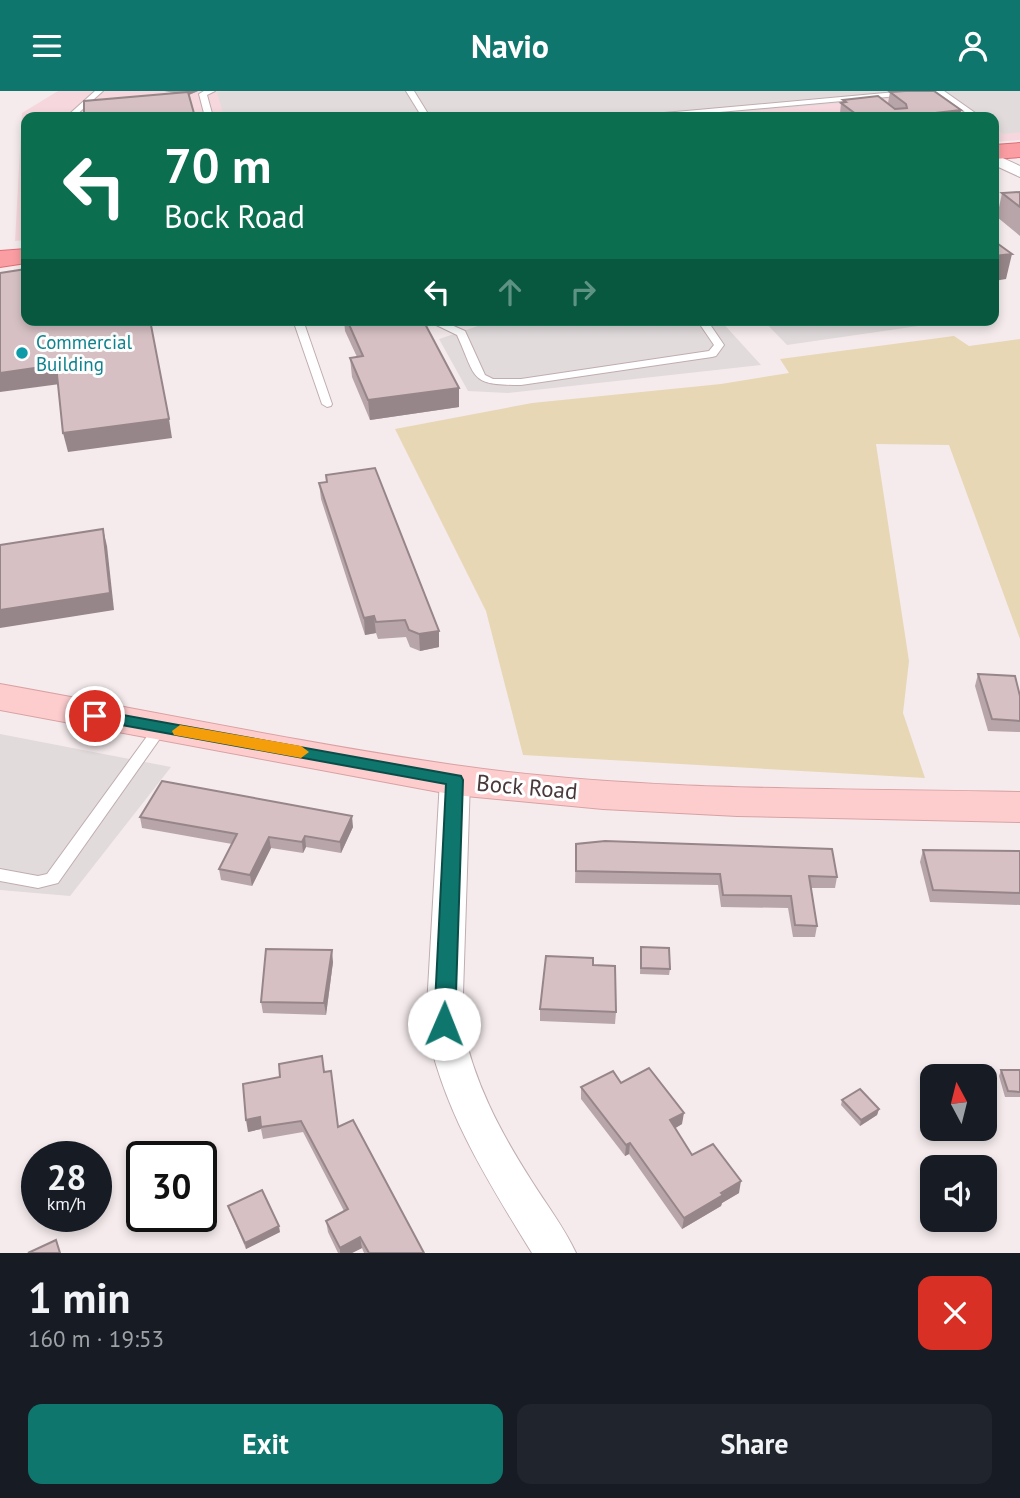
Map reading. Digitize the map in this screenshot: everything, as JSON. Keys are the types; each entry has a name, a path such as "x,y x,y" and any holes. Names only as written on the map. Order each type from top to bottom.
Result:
{"main road":[{"path":"999,152 1020,150"},
{"path":"0,259 21,257"},
{"name":"Bock Road","path":"0,697 455,780 603,794 737,801 1020,807"}],"street":[{"path":"999,162 1020,172"},
{"path":"455,780 445,1011 450,1062 491,1147 555,1253"}],"lane":[{"path":"76,112 99,91"},
{"path":"208,112 203,95 211,91"},
{"path":"410,91 423,112"},
{"path":"700,112 780,108 931,91"},
{"path":"939,91 970,112"},
{"path":"871,96 881,103"},
{"path":"758,107 764,112"},
{"path":"300,326 327,404"},
{"path":"445,326 461,333 481,377 491,382 521,382 712,354 719,345 706,326"},
{"path":"0,874 38,882 52,879 161,727"}],"shaded area":[{"path":"58,91 908,91 667,112 24,112"},
{"path":"943,91 1020,91 1020,140 999,142 999,112 725,112"},
{"path":"1020,91 1020,132 1003,134 999,131 999,112 972,112 945,94 739,112 223,112 217,92"},
{"path":"21,131 21,240 15,241"},
{"path":"478,326 725,326 761,365 508,393 468,391 439,339"},
{"path":"769,326 918,326 787,345"},
{"path":"954,336 969,346 1020,339 1020,639 949,445 876,444 909,661 903,713 925,778 523,755 486,611 395,429 532,403 721,384 789,373 780,359"},
{"path":"0,734 171,767 70,896 0,890"}],"building":[{"path":"934,91 961,110 853,112 841,103 846,102 843,100 878,96 895,109 907,108 906,104 890,92"},
{"path":"188,92 194,112 84,112 84,101"},
{"path":"1020,192 1020,207 1002,193"},
{"path":"999,245 1012,254 999,255"},
{"path":"21,270 21,326 151,326 169,419 63,433 56,365 0,373 0,273"},
{"path":"350,326 426,326 459,388 368,400 350,358 363,356"},
{"path":"375,468 439,631 419,634 409,630 405,620 376,622 374,616 364,618 319,483 327,482 326,475"},
{"path":"103,529 110,593 0,610 0,545"},
{"path":"978,674 1015,676 1020,696 1020,721 992,719"},
{"path":"162,781 352,816 340,842 305,836 302,842 269,837 250,875 219,869 237,834 140,817"},
{"path":"605,841 832,849 837,877 809,876 817,926 795,925 791,896 723,895 720,874 576,871 576,844"},
{"path":"923,850 1020,851 1020,893 933,890"},
{"path":"641,947 669,948 670,969 641,968"},
{"path":"266,949 332,950 324,1003 261,1002"},
{"path":"546,956 593,958 593,965 615,966 616,1012 540,1009"},
{"path":"322,1056 324,1072 331,1071 338,1127 353,1120 424,1253 369,1253 360,1237 340,1248 326,1221 348,1209 301,1121 261,1127 260,1117 246,1120 243,1084 280,1077 279,1064"},
{"path":"649,1068 684,1113 670,1120 692,1155 713,1144 741,1181 684,1218 630,1143 626,1145 581,1087 613,1071 621,1083"},
{"path":"1001,1070 1020,1070 1020,1092 1008,1091"},
{"path":"860,1089 879,1109 861,1120 842,1100"},
{"path":"262,1190 279,1226 245,1243 228,1206"},
{"path":"56,1240 60,1253 28,1253"}],"slow traffic":[{"path":"180,731 301,752"}],"place":[{"name":"Commercial Building","path":"22,353"}],"route":[{"path":"95,716 455,780 444,1024"}]}
